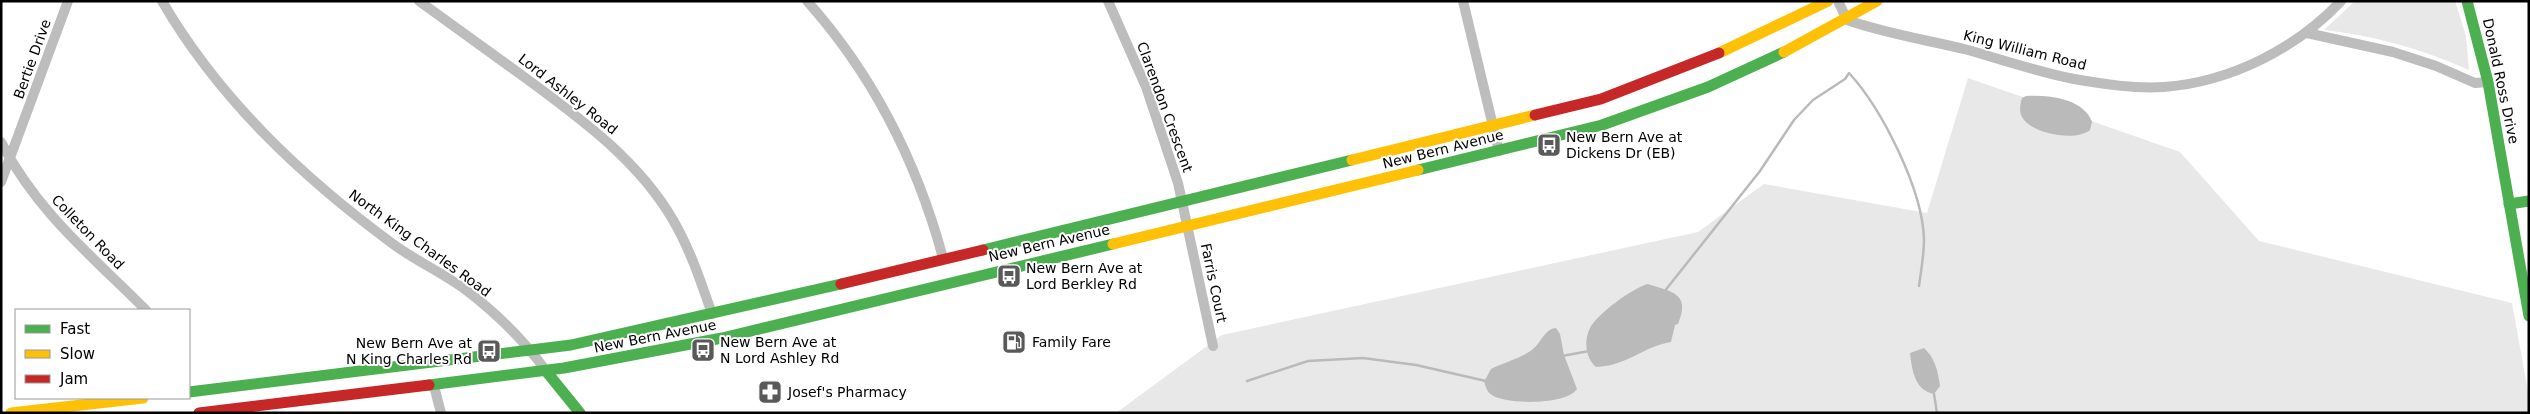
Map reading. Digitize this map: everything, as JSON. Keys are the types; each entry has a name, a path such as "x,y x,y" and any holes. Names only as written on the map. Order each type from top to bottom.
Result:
{"main road":[{"name":"New Bern Avenue","path":"190,392 571,345 817,290 1493,127 1601,99 1680,71 1742,45 1828,1"},
{"name":"New Bern Avenue","path":"199,413 434,386 638,356 722,338 955,280 1499,151 1600,125 1678,99 1761,63 1847,20 1877,1"},
{"name":"Donald Ross Drive","path":"2467,1 2488,82 2529,316"},
{"path":"2509,204 2529,201"},
{"path":"955,280 956,273 964,263 1024,244 1036,236"},
{"path":"873,300 936,274 943,264 944,258"},
{"path":"722,338 727,323 748,312 817,290"},
{"path":"638,356 706,330 711,322 712,314"},
{"path":"546,371 580,413"},
{"path":"11,413 133,399"}],"street":[{"name":"Bertie Drive","path":"1,182 68,1"},
{"name":"North King Charles Road","path":"162,1 177,27 224,90 256,126 309,177 394,244 465,290 495,315 532,351 546,371"},
{"name":"Lord Ashley Road","path":"419,1 578,116 616,150 646,183 672,218 690,254 712,314"},
{"path":"808,1 833,32 880,99 909,156 925,195 944,258"},
{"name":"Clarendon Crescent","path":"1108,1 1146,87 1188,226"},
{"path":"1463,1 1499,151"},
{"path":"1838,1 1847,20"},
{"name":"King William Road","path":"1847,20 1879,32 1953,46 2074,79 2134,87 2184,84 2237,70 2261,60 2307,33 2341,1"},
{"path":"2307,33 2393,52 2436,66 2475,83 2488,82"},
{"name":"Colleton Road","path":"1,142 10,158 54,220 145,309"},
{"name":"Farris Court","path":"1188,226 1213,346"},
{"path":"434,386 441,413"}],"shaded area":[{"path":"2355,1 2455,1 2466,36 2469,70 2398,44 2324,30"},
{"path":"1968,78 2180,152 2259,241 2512,303 2529,397 2529,413 1116,413 1222,335 1698,232 1764,184 1927,213"},
{"path":"2026,96 2054,97 2073,103 2087,114 2092,122 2090,130 2083,134 2065,136 2034,128 2027,123 2020,112 2022,98"},
{"path":"1648,284 1665,289 1677,295 1681,300 1681,314 1678,324 1675,325 1671,342 1652,347 1617,363 1596,367 1590,359 1586,343 1590,328 1616,302 1634,290"},
{"path":"1556,328 1560,334 1564,355 1577,389 1561,398 1536,402 1510,401 1492,395 1489,392 1484,382 1491,369 1530,351 1546,333"},
{"path":"1924,348 1933,360 1938,375 1940,386 1934,394 1927,392 1918,383 1912,366 1910,353"}],"waterway":[{"path":"1664,292 1760,171 1794,120 1813,100 1845,79 1849,73 1875,107 1899,151 1909,175 1922,220 1924,240 1919,286"},
{"path":"1562,356 1589,351"},
{"path":"1247,381 1308,361 1363,358 1416,365 1486,381"},
{"path":"1934,394 1937,413"}],"traffic: fast":[{"path":"2467,1 2488,82 2529,316"},
{"path":"1418,170 1602,125 1708,87 1784,52"},
{"path":"983,250 1352,160"},
{"path":"2509,204 2529,201"},
{"path":"429,385 564,368 722,338 1113,244"},
{"path":"190,392 571,345 841,284"},
{"path":"546,371 580,413"}],"traffic: slow":[{"path":"1719,53 1828,1"},
{"path":"1784,52 1877,1"},
{"path":"1352,160 1535,115"},
{"path":"1113,244 1418,170"},
{"path":"11,413 134,399"}],"traffic: jam":[{"path":"1535,115 1601,99 1719,53"},
{"path":"841,284 983,250"},
{"path":"199,413 429,385"}],"place":[{"name":"New Bern Ave at Dickens Dr (EB)","path":"1549,145"},
{"name":"New Bern Ave at Lord Berkley Rd","path":"1009,276"},
{"name":"Family Fare","path":"1014,342"},
{"name":"New Bern Ave at N Lord Ashley Rd","path":"703,350"},
{"name":"New Bern Ave at N King Charles Rd","path":"489,351"},
{"name":"Josef's Pharmacy","path":"770,392"}]}
